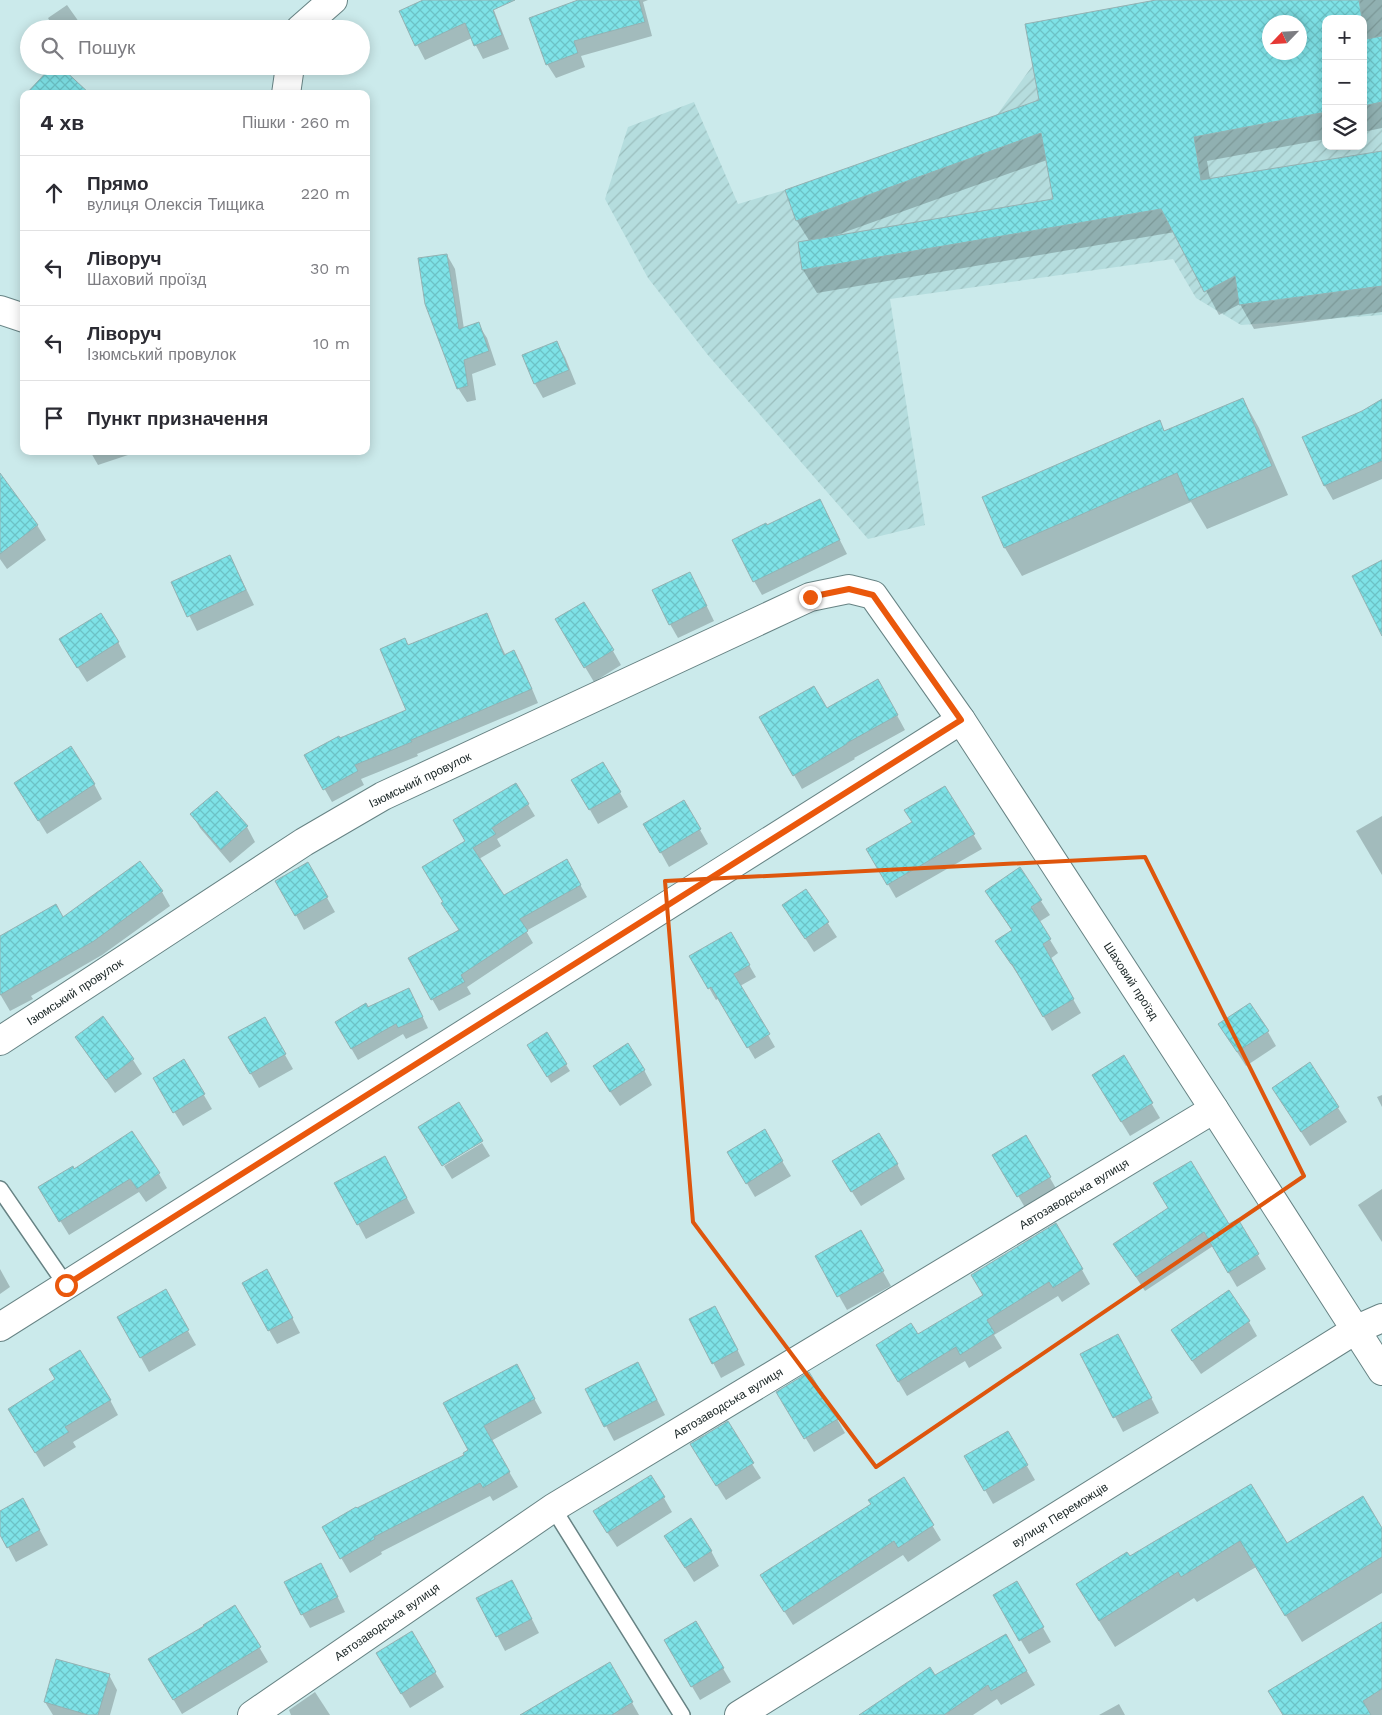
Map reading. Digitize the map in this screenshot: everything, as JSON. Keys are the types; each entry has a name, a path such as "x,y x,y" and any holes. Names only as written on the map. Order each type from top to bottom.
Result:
{"street":[{"path":"310,20 333,0"},
{"path":"287,90 289,75"},
{"path":"0,310 20,317"},
{"name":"Ізюмський провулок","path":"0,1041 304,842 383,796 810,597 849,589 873,595"},
{"name":"Шаховий проїзд","path":"873,595 961,720 1357,1329 1382,1371"},
{"path":"0,1327 961,720"},
{"name":"Автозаводська вулиця","path":"252,1715 553,1508 1214,1109"},
{"name":"вулиця Переможців","path":"739,1715 1357,1329 1382,1318"}],"lane":[{"path":"0,1189 66,1285"},
{"path":"553,1508 682,1715"}],"highlighted area":[{"path":"1145,857 1304,1176 876,1467 693,1222 665,881"}],"shaded area":[{"path":"1156,0 1382,0 1382,315 1241,325 1196,298 1173,259 890,299 925,525 868,539 707,354 648,278 605,199 628,127 694,102 738,204 785,190 997,115 1033,65 1025,24"}],"building":[{"path":"423,0 515,0 493,10 502,35 474,46 465,23 415,46 399,11"},
{"path":"578,0 639,0 645,22 574,41 578,53 546,65 529,18"},
{"path":"1156,0 1359,0 1361,15 1322,15 1322,113 1194,137 1201,180 1382,151 1382,286 1239,305 1235,276 1204,292 1161,209 802,270 798,242 1053,199 1041,133 796,221 785,190 1039,100 1025,24"},
{"path":"1382,36 1382,102 1367,105 1367,39"},
{"path":"44,75 70,75 86,90 30,90"},
{"path":"447,254 459,329 479,322 489,351 464,360 468,386 457,389 425,304 418,258"},
{"path":"557,341 569,370 534,384 522,355"},
{"path":"1243,398 1272,466 1189,501 1177,473 1004,548 982,497 1160,420 1164,431"},
{"path":"1382,399 1382,461 1324,486 1302,437 1362,411"},
{"path":"0,473 38,525 0,554"},
{"path":"820,499 840,540 753,582 732,540"},
{"path":"230,555 246,590 187,617 171,582"},
{"path":"1382,560 1382,636 1352,576"},
{"path":"690,572 707,606 669,625 652,590"},
{"path":"584,602 614,650 584,668 555,619"},
{"path":"101,613 119,642 77,668 59,639"},
{"path":"487,613 504,655 514,650 532,689 355,765 358,771 323,790 304,755 339,736 340,738 406,710 380,649 405,638 408,645"},
{"path":"878,679 898,715 793,776 759,717 814,686 827,708"},
{"path":"71,746 95,784 38,821 14,783"},
{"path":"603,762 621,792 589,810 571,780"},
{"path":"516,783 529,804 492,828 496,834 473,848 504,895 567,859 581,885 520,919 528,931 461,975 465,982 431,1000 408,958 459,930 441,903 443,902 422,867 465,841 453,820"},
{"path":"945,786 975,834 887,885 866,849 912,822 904,810"},
{"path":"217,791 248,826 221,850 190,814"},
{"path":"684,800 701,829 660,853 643,824"},
{"path":"140,861 163,891 94,941 0,995 0,936 56,904 63,917"},
{"path":"308,862 328,897 295,916 275,881"},
{"path":"1020,867 1042,900 1031,907 1051,939 1043,944 1074,999 1043,1017 1012,964 995,941 1012,930 985,891"},
{"path":"806,889 829,922 805,939 782,905"},
{"path":"731,932 750,965 734,974 770,1034 747,1048 711,987 708,989 689,956"},
{"path":"409,988 423,1017 398,1028 396,1024 351,1049 335,1022 366,1003 368,1007"},
{"path":"1250,1003 1269,1031 1237,1052 1218,1024"},
{"path":"103,1016 134,1059 106,1080 75,1037"},
{"path":"265,1017 286,1054 250,1074 228,1037"},
{"path":"547,1032 567,1064 547,1077 527,1045"},
{"path":"628,1043 645,1070 610,1092 593,1066"},
{"path":"1124,1055 1153,1103 1121,1122 1092,1075"},
{"path":"184,1059 205,1094 173,1113 153,1078"},
{"path":"1310,1062 1339,1107 1301,1132 1272,1088"},
{"path":"459,1102 483,1141 442,1166 418,1127"},
{"path":"765,1129 783,1161 746,1184 727,1152"},
{"path":"132,1131 160,1173 137,1189 130,1179 59,1222 38,1187 73,1166 74,1169"},
{"path":"879,1133 898,1164 851,1192 832,1161"},
{"path":"1026,1135 1051,1177 1017,1197 992,1155"},
{"path":"385,1156 407,1198 357,1225 334,1183"},
{"path":"1191,1161 1229,1224 1238,1219 1259,1254 1228,1273 1204,1232 1136,1277 1113,1244 1168,1208 1153,1183"},
{"path":"1056,1223 1083,1269 1053,1288 1049,1282 987,1320 995,1333 960,1355 956,1347 898,1382 876,1345 911,1323 918,1334 983,1295 971,1275"},
{"path":"861,1230 884,1271 837,1297 815,1256"},
{"path":"267,1269 293,1318 268,1331 242,1283"},
{"path":"166,1289 189,1330 140,1358 117,1317"},
{"path":"1229,1290 1250,1321 1192,1361 1171,1330"},
{"path":"715,1306 738,1350 712,1364 689,1319"},
{"path":"1118,1334 1152,1398 1113,1418 1080,1354"},
{"path":"80,1350 111,1400 65,1427 69,1432 35,1453 8,1409 55,1379 49,1369"},
{"path":"638,1362 657,1400 604,1427 585,1389"},
{"path":"517,1364 535,1399 484,1426 510,1472 483,1488 480,1483 374,1537 375,1539 340,1559 322,1527 356,1507 464,1455 463,1453 468,1450 443,1403"},
{"path":"809,1372 838,1419 804,1439 776,1392"},
{"path":"728,1421 754,1463 716,1486 690,1444"},
{"path":"1008,1431 1028,1465 984,1491 964,1456"},
{"path":"651,1475 665,1497 607,1533 593,1511"},
{"path":"904,1477 934,1525 898,1548 894,1541 784,1612 760,1575 871,1504 868,1500"},
{"path":"1251,1484 1287,1543 1363,1496 1382,1528 1382,1557 1285,1616 1240,1541 1181,1577 1178,1572 1099,1621 1076,1584 1127,1552 1130,1556"},
{"path":"23,1498 40,1530 7,1548 0,1535 0,1511"},
{"path":"691,1518 712,1551 685,1568 664,1536"},
{"path":"321,1563 338,1597 301,1615 284,1582"},
{"path":"512,1580 532,1619 496,1637 476,1598"},
{"path":"1017,1581 1044,1627 1019,1641 993,1595"},
{"path":"235,1605 261,1647 173,1700 148,1659"},
{"path":"696,1621 724,1668 691,1687 664,1640"},
{"path":"1382,1622 1382,1689 1363,1701 1371,1715 1283,1715 1268,1691"},
{"path":"412,1631 436,1672 401,1694 376,1653"},
{"path":"1006,1634 1027,1671 991,1691 988,1685 944,1715 859,1715 930,1667 935,1675"},
{"path":"56,1659 110,1674 98,1715 88,1715 44,1702"},
{"path":"610,1662 633,1702 612,1715 520,1715"}],"route":[{"path":"66,1285 961,720 873,595 849,589 810,597"}]}
